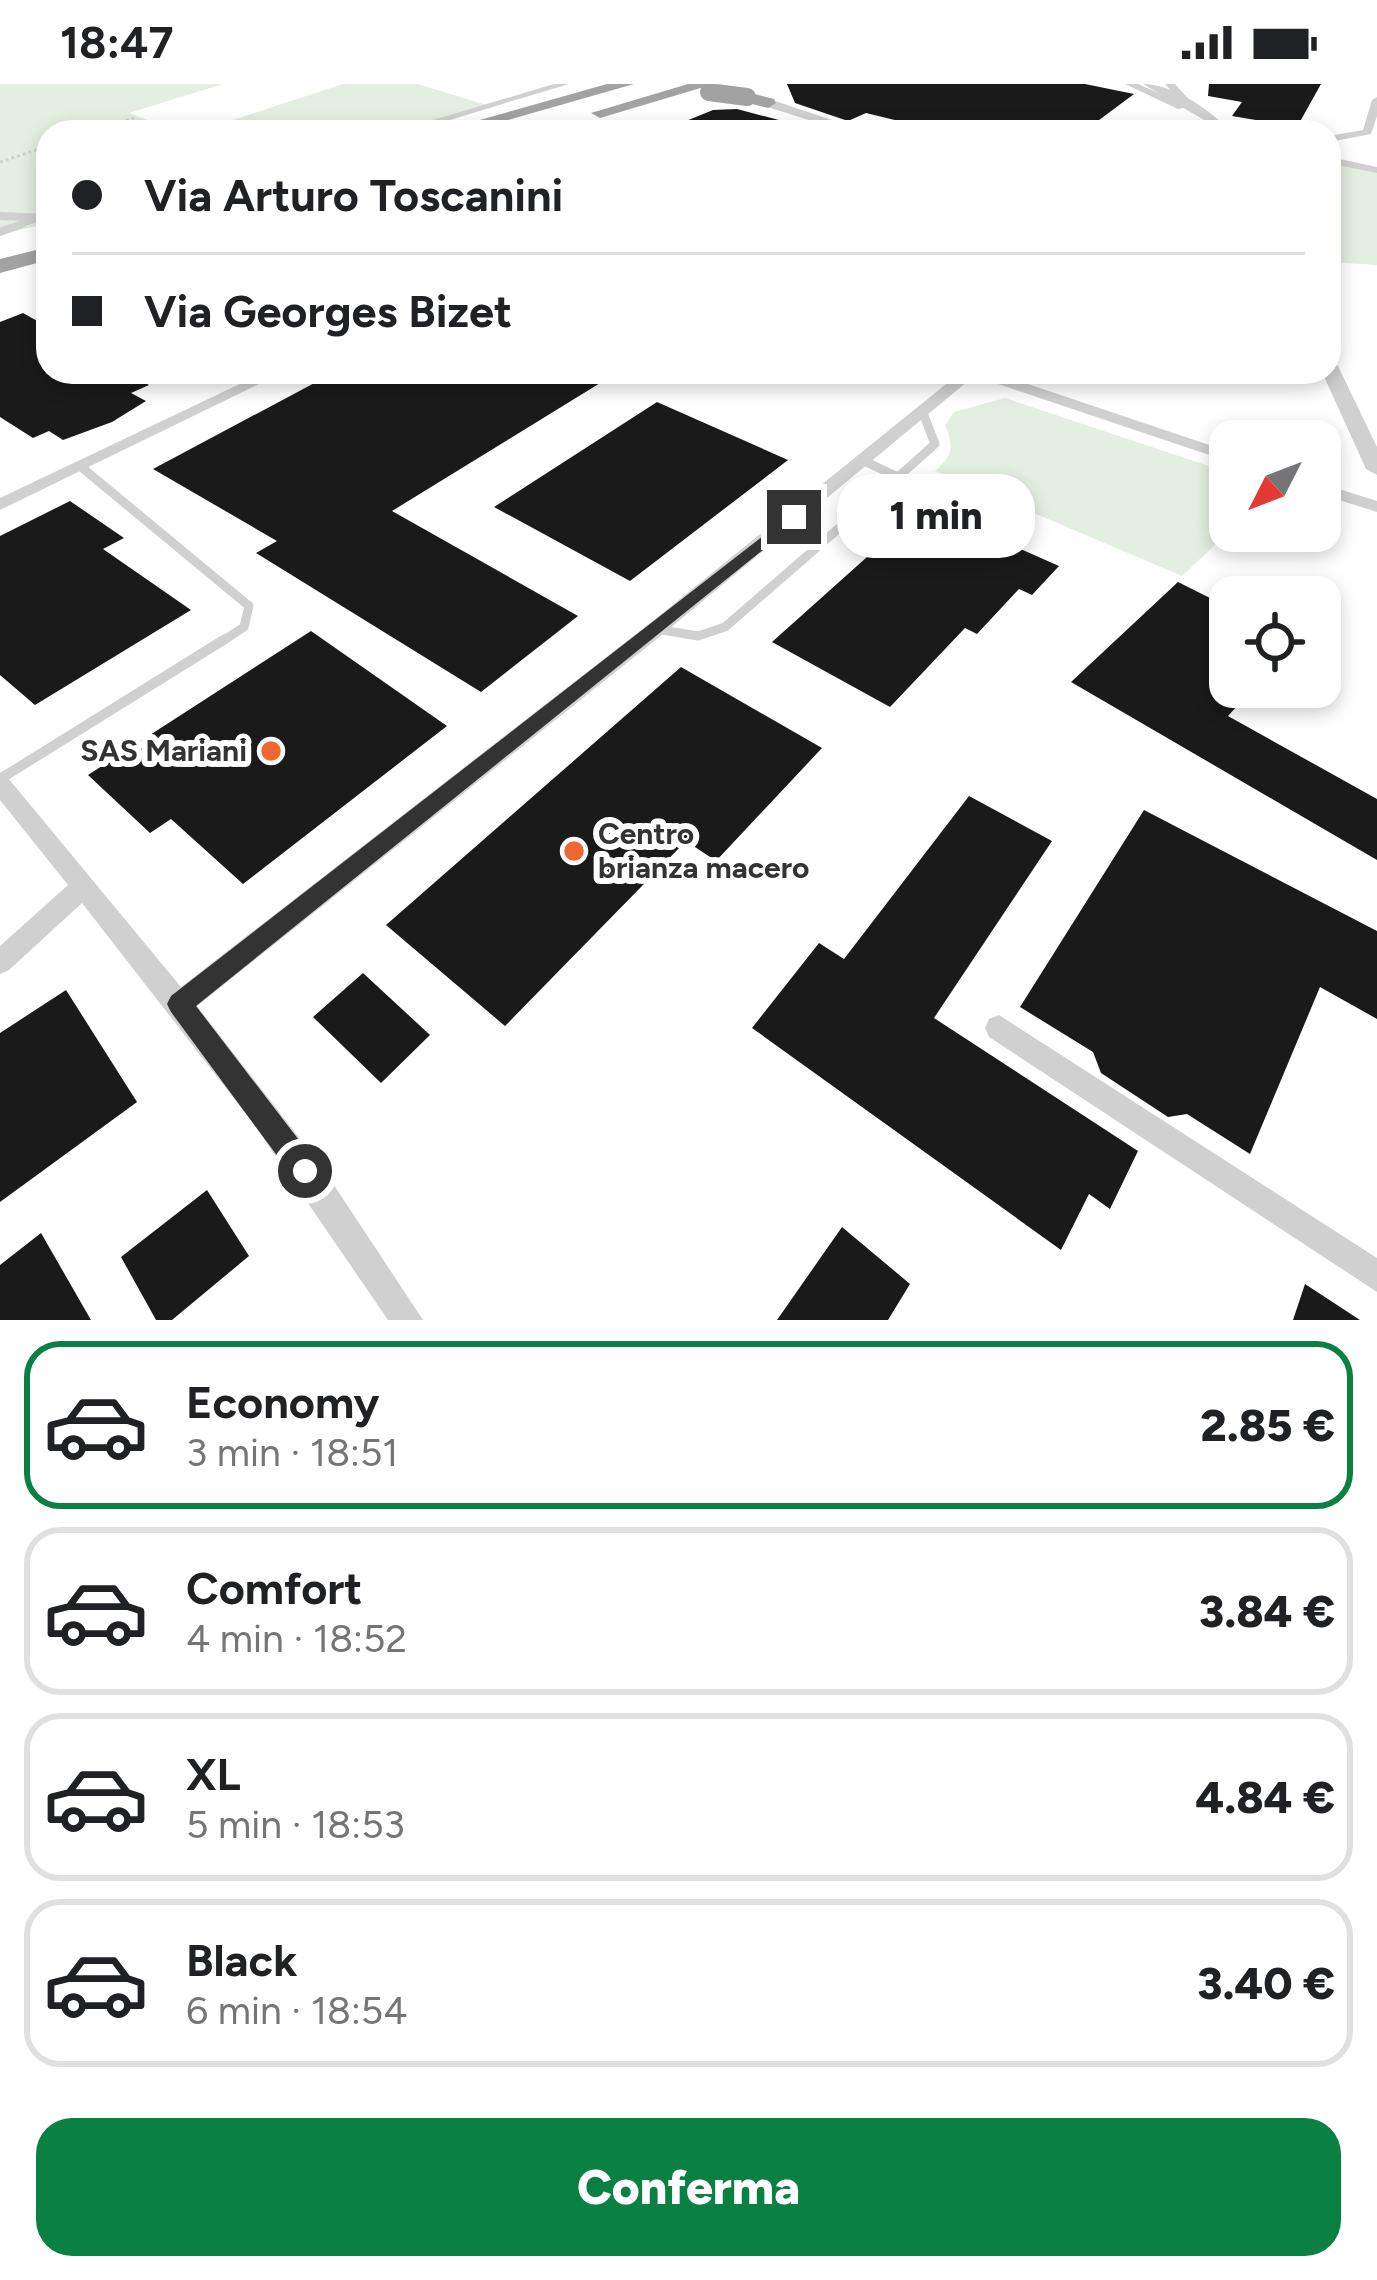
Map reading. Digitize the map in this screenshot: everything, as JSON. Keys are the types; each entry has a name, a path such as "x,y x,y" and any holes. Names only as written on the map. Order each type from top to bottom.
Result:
{"highway":[{"path":"467,120 589,84"},
{"path":"491,120 626,84"},
{"path":"541,120 665,90 707,88 753,95"},
{"path":"590,120 665,90"},
{"path":"0,250 36,230"},
{"path":"0,266 36,256"}],"street":[{"path":"440,120 564,84"},
{"path":"1130,84 1178,99"},
{"path":"1150,84 1205,120"},
{"path":"753,95 822,120"},
{"path":"1341,137 1367,132 1377,100"},
{"path":"0,216 36,224"},
{"path":"0,505 252,384"},
{"path":"179,1004 958,384"},
{"path":"1009,384 1209,451"},
{"path":"1337,384 1377,469"},
{"path":"1341,495 1377,507"},
{"path":"0,782 179,1004 356,1237 407,1320"},
{"path":"0,962 83,886"},
{"path":"1000,1028 1377,1276"}],"lane":[{"path":"1341,162 1377,170"},
{"path":"0,232 36,227"},
{"path":"656,629 698,636 725,627 935,444 923,413"},
{"path":"864,461 898,477"},
{"path":"0,782 244,627 249,606 80,466"}],"path":[{"path":"128,120 134,118"},
{"path":"0,162 36,150"}],"green space":[{"path":"0,84 223,84 129,113 147,120 36,120 36,226 0,235"},
{"path":"343,84 418,84 493,107 451,120 233,120"},
{"path":"1341,160 1377,168 1377,265 1341,263"},
{"path":"1005,398 1209,466 1209,551 1182,576 935,471 950,451 945,425 954,412"}],"building":[{"path":"787,84 1085,84 1134,94 1099,120 895,120 866,113 845,120 795,103"},
{"path":"1209,84 1321,84 1301,120 1232,116 1242,102 1208,96"},
{"path":"737,109 779,120 688,120 713,110"},
{"path":"23,313 36,320 36,384 147,384 131,393 146,401 112,422 63,440 49,431 33,438 0,417 0,322"},
{"path":"312,384 598,384 392,511 578,616 481,692 256,553 277,541 153,469"},
{"path":"657,402 788,460 630,581 494,507"},
{"path":"70,501 124,538 103,549 191,610 35,705 0,675 0,536"},
{"path":"924,506 1059,566 1032,595 1019,589 977,634 965,628 890,707 772,642"},
{"path":"1178,582 1209,598 1209,708 1235,708 1228,716 1377,799 1377,860 1071,682"},
{"name":"SAS Mariani","path":"311,631 447,726 243,884 171,819 150,833 88,775"},
{"name":"Centro brianza macero","path":"681,667 822,748 716,861 686,841 505,1026 386,925"},
{"path":"969,796 1052,841 934,1018 1138,1151 1110,1209 1089,1194 1061,1250 752,1028 819,943 844,959"},
{"path":"1144,810 1377,931 1377,1019 1320,987 1250,1154 1187,1114 1168,1117 1101,1073 1093,1052 1020,1007"},
{"path":"363,973 430,1035 381,1083 313,1017"},
{"path":"66,990 137,1102 0,1202 0,1033"},
{"path":"207,1190 249,1256 172,1320 156,1320 121,1257"},
{"path":"842,1227 910,1284 888,1320 777,1320"},
{"path":"41,1233 91,1320 0,1320 0,1265"},
{"path":"1305,1284 1360,1320 1293,1320"}],"place":[{"name":"SAS Mariani","path":"271,751"},
{"name":"Centro brianza macero","path":"574,851"}],"route":[{"path":"305,1171 179,1004 794,517"}]}
